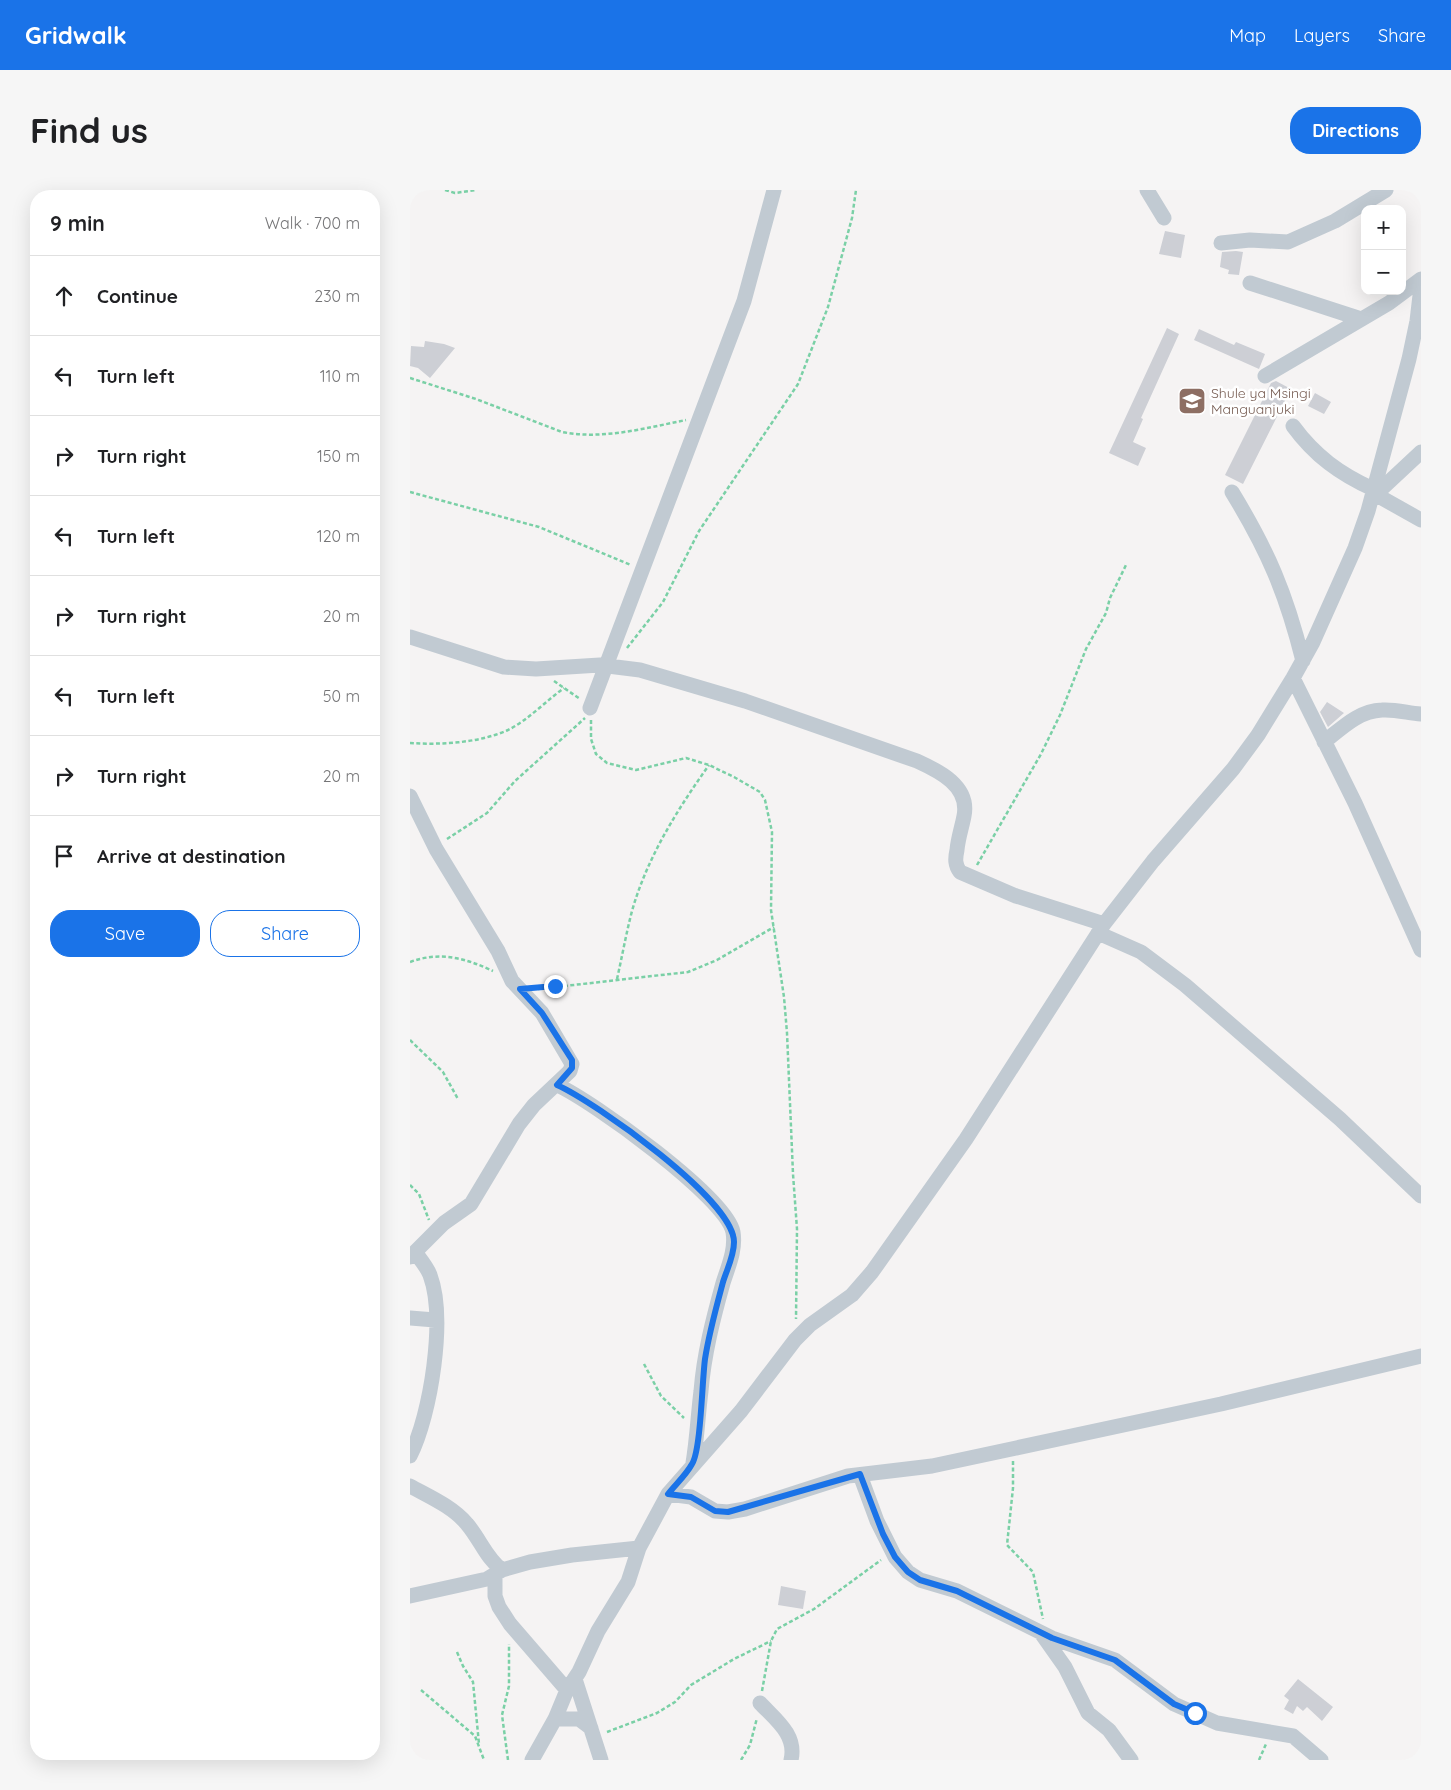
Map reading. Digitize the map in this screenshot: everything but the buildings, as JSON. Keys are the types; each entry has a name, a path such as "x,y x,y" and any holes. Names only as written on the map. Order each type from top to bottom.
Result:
{"street":[{"path":"590,708 702,416 720,360 751,280 774,190"},
{"path":"1147,190 1164,218"},
{"path":"1221,243 1250,240 1288,242 1335,221 1386,190"},
{"path":"1265,376 1361,319 1421,279"},
{"path":"1250,283 1361,319"},
{"path":"532,1760 555,1719 598,1631 628,1582 639,1548 668,1494 693,1463 741,1411 795,1340 810,1325 852,1295 872,1272 966,1139 1101,929 1153,861 1233,769 1258,735 1293,678 1356,548 1374,492 1409,359 1417,322 1421,287"},
{"path":"1293,426 1317,455 1345,476 1421,520"},
{"path":"1374,492 1421,452"},
{"path":"1232,492 1270,558 1292,618 1302,660"},
{"path":"410,637 490,664 536,669 607,662 640,670 694,685 917,761 941,772 957,786 964,800 965,814 958,836 955,862 960,872 970,878 1101,929 1142,952 1185,985 1340,1120 1421,1196"},
{"path":"1293,678 1355,803 1421,950"},
{"path":"1324,742 1354,718 1369,712 1383,710 1421,714"},
{"path":"410,796 433,844 498,950 516,985 542,1013 572,1060 572,1068 557,1085 534,1104 519,1124 471,1204 434,1232 413,1254 430,1276 436,1306 436,1320 430,1394 422,1424 410,1456"},
{"path":"557,1085 571,1091 676,1168 718,1209 732,1230 732,1255 711,1325 706,1349 700,1390 698,1433 693,1463"},
{"path":"410,1318 436,1320"},
{"path":"668,1494 691,1497 715,1511 728,1512 860,1474 915,1469 1221,1404 1421,1356"},
{"path":"860,1474 877,1521 895,1557 908,1572 920,1580 957,1591 1043,1632 1115,1660 1174,1704 1217,1723 1293,1736 1321,1760"},
{"path":"410,1486 444,1504 465,1522 478,1538 499,1573 497,1602 510,1624 571,1684 593,1733 601,1760"},
{"path":"410,1596 550,1558 639,1548"},
{"path":"1043,1632 1066,1667 1088,1713 1110,1730 1131,1760"},
{"path":"760,1704 788,1734 793,1744 791,1760"},
{"path":"555,1719 579,1719 593,1733"}],"path":[{"path":"445,190 455,193 476,190"},
{"path":"607,662 633,643 663,602 699,531 798,384 828,307 852,218 856,190"},
{"path":"410,378 476,399 562,432 574,434 593,435 647,428 702,416"},
{"path":"410,492 539,526 642,570"},
{"path":"970,878 1041,754 1060,715 1086,649 1106,613 1110,598 1126,565"},
{"path":"536,669 590,708"},
{"path":"410,743 439,745 466,741 508,730 564,688"},
{"path":"433,844 456,834 487,813 515,781 590,713 591,739 596,754 607,763 636,770 686,758 710,765 760,792 765,800 772,832 773,857 770,890 787,1032 792,1174 797,1229 798,1291 795,1340"},
{"path":"617,980 632,911 644,876 675,815 710,765"},
{"path":"410,962 433,957 469,960 516,985 617,980 696,970 774,927"},
{"path":"410,1040 443,1072 458,1099"},
{"path":"410,1185 419,1194 434,1232"},
{"path":"644,1364 661,1396 698,1433"},
{"path":"1012,1447 1013,1488 1007,1545 1033,1572 1043,1632"},
{"path":"741,1760 750,1745 760,1704 771,1640 777,1629 814,1609 874,1564 895,1557"},
{"path":"508,1760 502,1716 510,1680 510,1624"},
{"path":"593,1733 657,1714 675,1702 691,1685 734,1659 771,1640"},
{"path":"456,1652 465,1671 473,1682 479,1744"},
{"path":"421,1690 475,1736 484,1760"}],"place":[{"name":"Shule ya Msingi Manguanjuki","path":"1192,401"}],"route":[{"path":"555,986 541,989 520,989 542,1013 572,1060 572,1068 557,1085 571,1091 647,1144 684,1174 727,1219 732,1230 734,1243 732,1255 711,1325 706,1349 700,1390 698,1433 693,1463 668,1494 691,1497 715,1511 728,1512 745,1509 848,1476 860,1474 867,1498 883,1534 895,1557 908,1572 920,1580 957,1591 1008,1614 1052,1638 1115,1660 1174,1704 1195,1713"}]}
